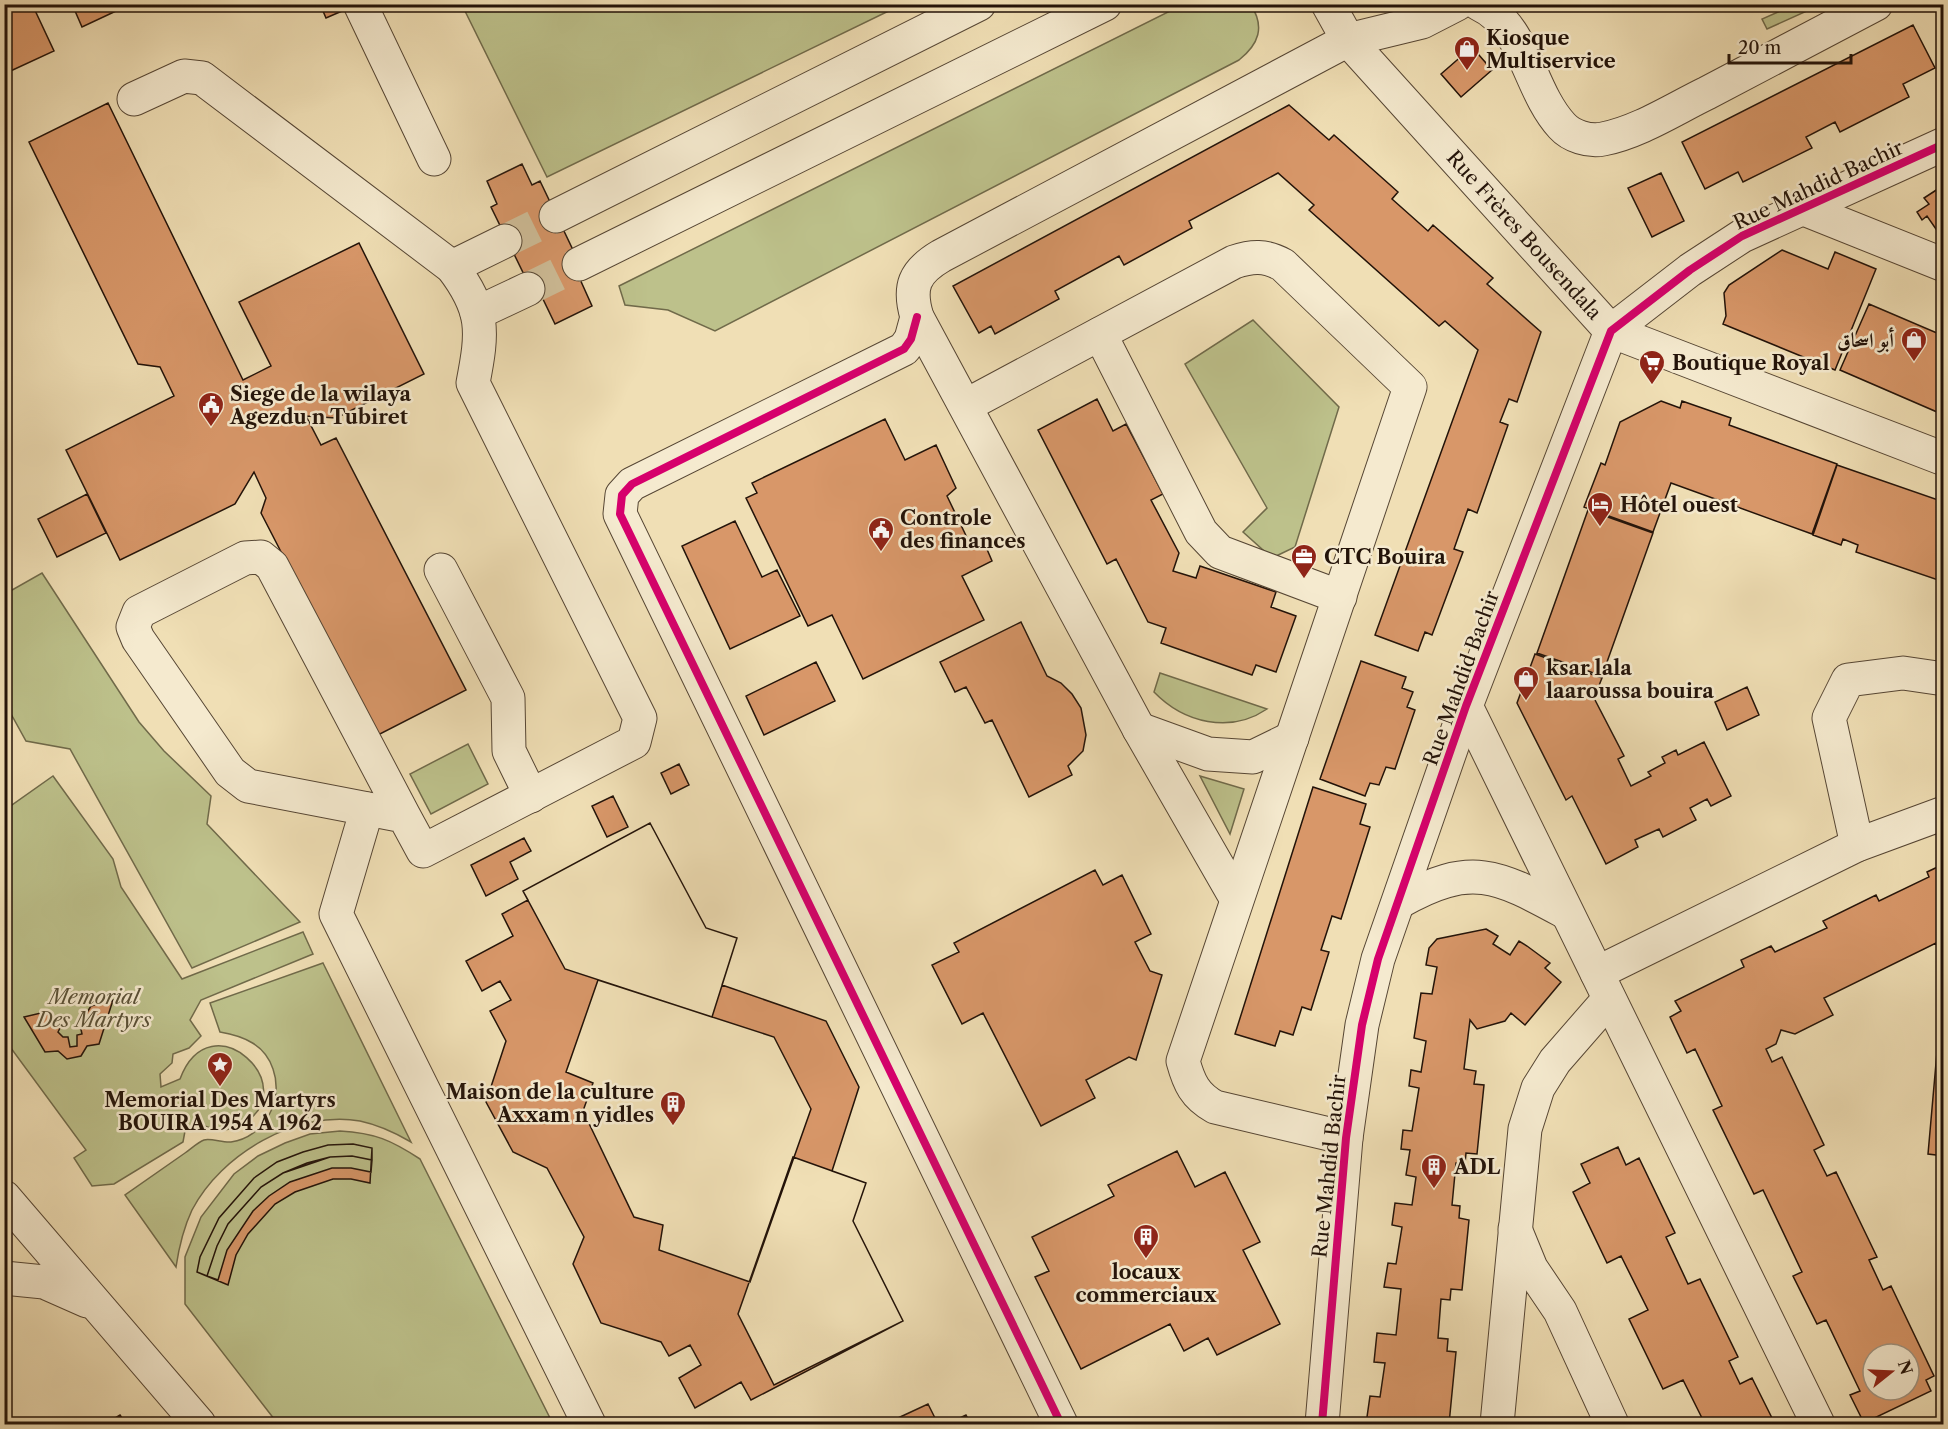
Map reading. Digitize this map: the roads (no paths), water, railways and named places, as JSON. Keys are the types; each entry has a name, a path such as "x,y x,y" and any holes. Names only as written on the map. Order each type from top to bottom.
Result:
{"street":[{"path":"360,4 434,159"},
{"path":"556,216 979,4"},
{"path":"579,264 1105,4"},
{"name":"Rue Frères Bousendala","path":"1328,4 1348,40 1611,331 1944,459"},
{"path":"1236,898 1139,729 967,405 917,317 911,296 916,279 928,264 1348,40 1422,22 1457,4"},
{"path":"1479,4 1491,10 1507,24 1548,106 1562,126 1576,136 1600,140 1622,134 1665,114 1876,4"},
{"path":"134,99 184,76 202,78 452,267 469,289 482,333 473,383 640,718 634,742 423,851 272,566 261,557 245,558 139,612 133,627 138,639 230,772 249,786 404,816"},
{"name":"Rue Mahdid Bachir","path":"1322,1425 1346,1137 1362,1025 1378,959 1466,706 1611,331 1690,270 1742,236 1944,144"},
{"path":"1804,209 1944,265"},
{"path":"452,267 505,241"},
{"path":"967,405 1234,262 1252,256 1271,259 1283,265 1410,387 1236,898 1184,1061 1189,1083 1201,1099 1215,1107 1346,1137"},
{"path":"477,313 528,289"},
{"path":"917,317 911,339 904,350 632,484 622,495 620,514 1061,1425"},
{"path":"1100,334 1201,532 1220,552 1340,597"},
{"path":"441,570 508,698 509,751 531,795"},
{"path":"1857,845 1829,718 1848,680 1903,673 1944,680"},
{"path":"1466,706 1818,1425"},
{"path":"1139,729 1208,754 1253,757 1292,738"},
{"path":"367,809 336,914 589,1425"},
{"path":"1505,1424 1505,1322 1525,1129 1538,1088 1603,986 1857,845 1944,813"},
{"path":"1399,902 1427,886 1444,880 1473,876 1506,882 1566,912"},
{"path":"4,1197 199,1425"},
{"path":"1515,1227 1532,1268 1560,1311 1612,1425"},
{"path":"4,1278 32,1280 57,1286 99,1308"},
{"path":"1505,1322 1528,1305 1560,1311"}],"tunnel":[{"path":"505,241 556,216"},
{"path":"528,289 579,264"}],"place":[{"name":"Kiosque Multiservice","path":"1467,72"},
{"name":"أبو اسحاق","path":"1914,363"},
{"name":"Boutique Royal","path":"1652,386"},
{"name":"Siege de la wilaya Agezdu n Tubiret","path":"211,428"},
{"name":"Hôtel ouest","path":"1600,528"},
{"name":"Controle des finances","path":"881,553"},
{"name":"CTC Bouira","path":"1304,580"},
{"name":"ksar lala laaroussa bouira","path":"1526,702"},
{"name":"Memorial Des Martyrs BOUIRA 1954 A 1962","path":"220,1088"},
{"name":"Maison de la culture Axxam n yidles","path":"673,1127"},
{"name":"ADL","path":"1434,1190"},
{"name":"locaux commerciaux","path":"1146,1260"}],"park label":[{"name":"Memorial Des Martyrs","path":"94,1008"}]}
